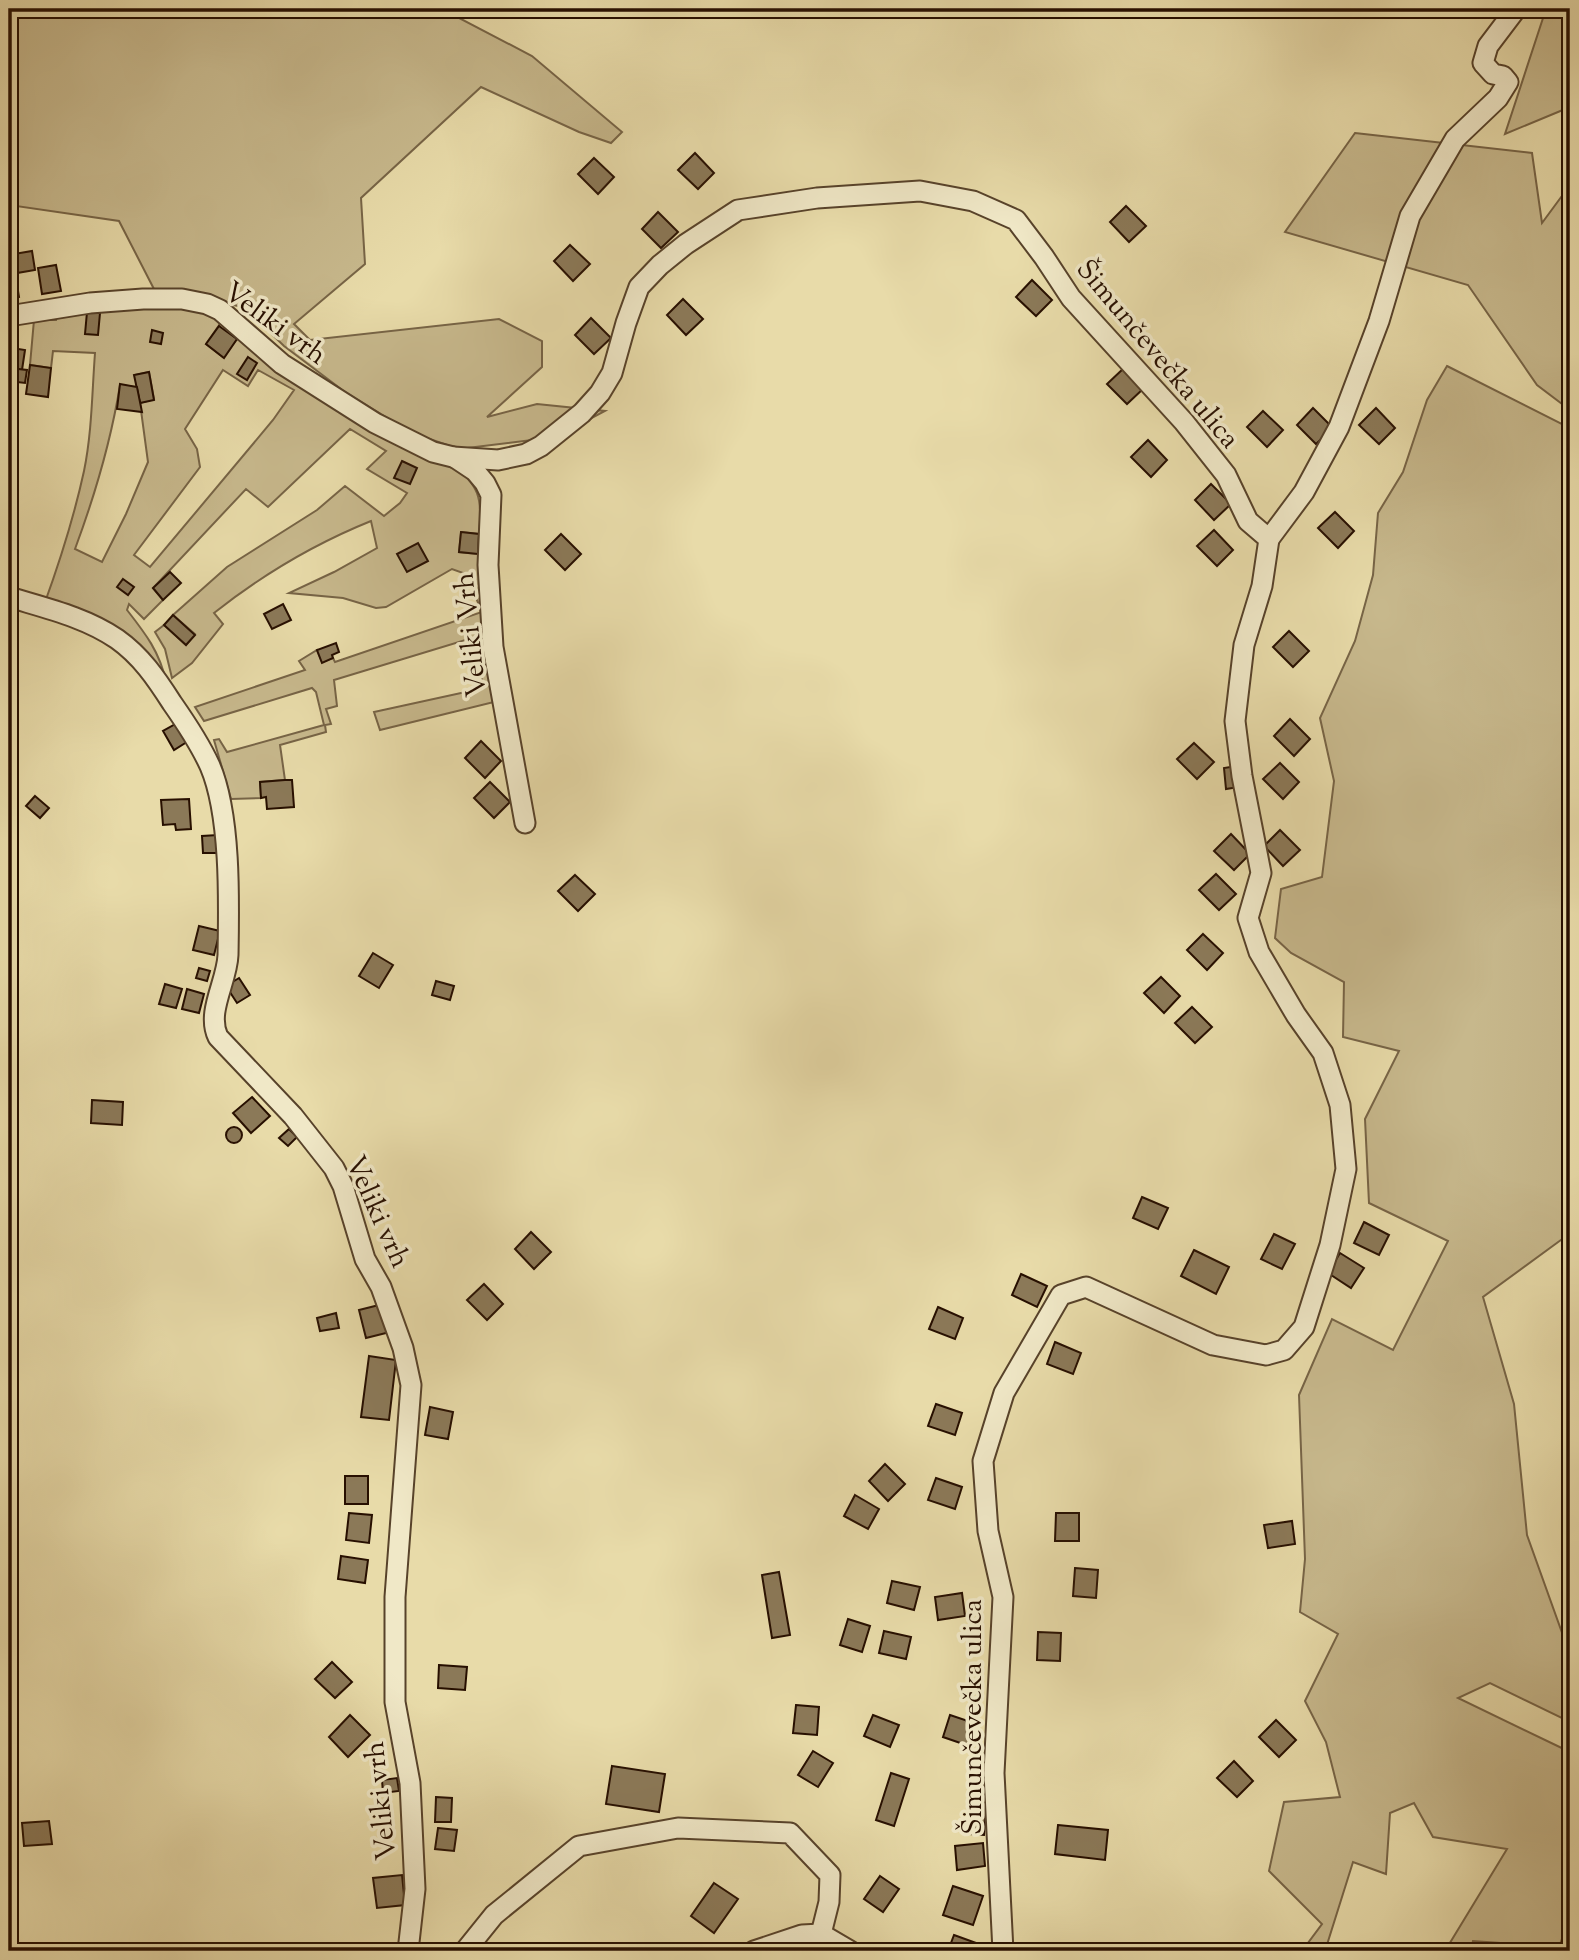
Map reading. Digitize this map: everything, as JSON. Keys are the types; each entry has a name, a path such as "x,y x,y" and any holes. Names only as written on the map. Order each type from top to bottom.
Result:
{"street":[{"name":"Šimunčevečka ulica","path":"1003,1951 994,1773 1003,1597 988,1531 983,1461 1004,1393 1060,1295 1086,1287 1213,1345 1266,1355 1284,1350 1304,1327 1330,1245 1346,1169 1340,1105 1323,1053 1296,1015 1259,952 1248,918 1261,873 1242,776 1235,721 1244,645 1262,586 1269,540 1304,492 1339,427 1379,321 1409,216 1454,139 1498,98 1508,82 1503,76 1493,74 1483,63 1488,46 1516,9"},
{"name":"Šimunčevečka ulica","path":"453,457 498,460 526,454 541,446 582,413 600,393 612,373 639,287 686,244 738,209 817,198 920,191 973,201 1016,220 1071,298 1184,422 1226,475 1248,521 1269,540"},
{"name":"Veliki vrh","path":"9,316 90,303 143,299 182,299 207,304 220,310 282,363 375,424 433,452 453,457"},
{"name":"Veliki Vrh","path":"453,457 475,471 491,495 488,565 493,647 525,823"},
{"name":"Veliki vrh","path":"9,597 72,617 116,638 138,655 151,670 195,737 211,768 221,801 229,898 228,961 213,1026 218,1037 293,1116 334,1168 343,1186 365,1259 382,1287 403,1348 411,1385 395,1597 395,1702 410,1783 415,1889 408,1951"},
{"path":"465,1951 494,1915 579,1846 678,1828 790,1833 830,1875 829,1902 821,1934"},
{"path":"754,1951 802,1935 821,1934 850,1951"}],"shaded area":[{"path":"9,9 442,9 532,56 622,132 611,143 579,132 481,87 361,198 365,264 294,324 310,340 499,319 542,341 542,367 487,417 537,404 605,411 556,437 459,449 412,433 345,392 284,346 244,307 155,291 119,221 9,205"},
{"path":"1546,9 1570,9 1570,107 1505,134"},
{"path":"1355,133 1532,153 1542,223 1570,185 1570,410 1537,385 1468,285 1285,232"},
{"path":"203,308 222,321 206,344 223,357 237,339 244,342 451,463 468,478 479,502 479,534 461,532 459,552 478,554 481,557 494,702 380,730 374,712 484,688 472,638 334,680 337,706 326,709 331,724 325,725 326,732 280,745 285,780 260,782 261,798 231,799 214,740 219,739 227,752 324,725 316,692 312,688 204,721 195,707 305,670 299,661 317,650 322,662 333,658 335,662 482,612 466,574 452,569 386,607 376,608 343,598 289,593 377,548 371,521 289,561 214,613 223,624 192,663 172,678 165,649 155,632 164,625 186,645 195,634 173,615 227,567 317,510 345,486 384,516 400,503 407,493 367,469 386,451 350,429 268,507 246,489 153,588 163,600 144,619 129,604 127,610 156,652 166,682 138,650 44,605 66,539 84,471 95,353 53,351 51,368 30,365 34,320 56,320 57,314 79,309","holes":["223,370 248,386 258,370 294,390 273,420 150,567 134,555 200,467 197,449 185,429","149,372 154,399 140,403 148,462 102,562 75,549 102,468 120,385 137,387 135,375"]},
{"path":"1447,366 1570,428 1570,1242 1565,1237 1483,1297 1514,1404 1527,1535 1570,1655 1570,1722 1490,1683 1458,1698 1570,1752 1570,1917 1559,1947 1473,1941 1471,1951 1445,1951 1507,1849 1433,1837 1414,1803 1390,1813 1386,1874 1353,1862 1325,1951 1302,1951 1322,1924 1269,1871 1284,1802 1340,1797 1326,1742 1305,1701 1338,1634 1300,1612 1305,1559 1299,1395 1332,1319 1393,1350 1448,1241 1369,1203 1365,1119 1399,1051 1343,1037 1344,982 1291,953 1275,938 1281,889 1322,877 1334,781 1320,718 1355,641 1373,575 1378,513 1403,472 1427,400"}],"building":[{"path":"695,153 714,173 698,189 678,170"},
{"path":"594,158 614,177 598,194 578,174"},
{"path":"1126,206 1146,226 1129,242 1110,222"},
{"path":"658,212 678,232 661,248 642,229"},
{"path":"570,245 590,264 573,281 554,261"},
{"path":"32,251 35,270 17,273 14,254"},
{"path":"56,265 61,291 42,294 38,268"},
{"path":"15,273 19,297 9,299 9,274"},
{"path":"1032,280 1052,300 1036,316 1016,297"},
{"path":"683,299 703,319 686,335 667,315"},
{"path":"87,312 100,313 98,335 85,334"},
{"path":"591,318 611,338 594,354 575,335"},
{"path":"219,326 237,339 224,358 206,344"},
{"path":"152,330 163,333 161,344 150,342"},
{"path":"12,348 25,350 22,370 9,368"},
{"path":"248,357 257,363 247,380 237,374"},
{"path":"30,365 51,368 48,397 26,394"},
{"path":"9,368 27,370 25,383 9,381"},
{"path":"1124,368 1144,388 1127,404 1107,384"},
{"path":"149,372 154,400 140,403 134,375"},
{"path":"120,384 137,387 142,412 117,409"},
{"path":"1313,408 1333,428 1316,444 1297,425"},
{"path":"1376,408 1395,428 1379,444 1359,425"},
{"path":"1263,411 1283,430 1267,447 1247,427"},
{"path":"1148,440 1167,460 1151,477 1131,457"},
{"path":"402,461 417,468 410,484 394,478"},
{"path":"1211,484 1231,504 1214,520 1195,500"},
{"path":"1335,512 1354,531 1338,548 1318,528"},
{"path":"1214,530 1233,550 1217,566 1197,546"},
{"path":"461,532 479,534 478,554 459,552"},
{"path":"561,534 581,554 565,570 545,550"},
{"path":"418,543 428,561 407,572 397,554"},
{"path":"170,572 181,583 163,600 153,588"},
{"path":"123,579 134,587 128,595 117,587"},
{"path":"283,604 291,620 272,629 264,614"},
{"path":"173,615 195,635 186,645 164,625"},
{"path":"1289,631 1309,651 1293,667 1273,647"},
{"path":"336,643 339,652 322,663 317,650"},
{"path":"1290,719 1310,739 1294,756 1274,736"},
{"path":"179,722 190,740 174,750 163,731"},
{"path":"481,741 501,761 485,778 465,758"},
{"path":"1194,743 1214,762 1197,779 1177,759"},
{"path":"1280,763 1299,782 1283,799 1263,779"},
{"path":"1237,766 1239,787 1226,789 1224,768"},
{"path":"292,780 294,807 267,809 266,797 261,798 260,782"},
{"path":"490,782 510,802 494,818 474,798"},
{"path":"35,796 49,808 40,818 26,806"},
{"path":"189,799 191,829 176,830 175,824 163,825 161,800"},
{"path":"1280,830 1300,850 1283,866 1264,846"},
{"path":"1231,834 1250,854 1234,870 1214,851"},
{"path":"218,835 218,853 203,853 202,836"},
{"path":"1216,874 1236,894 1219,910 1199,890"},
{"path":"575,875 595,894 578,911 558,891"},
{"path":"199,926 220,931 214,955 193,950"},
{"path":"1203,934 1223,953 1207,970 1187,950"},
{"path":"373,953 393,965 379,988 359,976"},
{"path":"199,968 210,971 207,981 196,978"},
{"path":"1161,977 1180,996 1164,1013 1144,993"},
{"path":"239,978 250,995 237,1003 226,986"},
{"path":"436,981 454,986 450,1000 432,995"},
{"path":"165,984 182,989 176,1008 159,1004"},
{"path":"187,989 204,994 199,1013 182,1009"},
{"path":"1192,1007 1212,1027 1195,1043 1175,1023"},
{"path":"252,1097 270,1116 251,1133 233,1113"},
{"path":"92,1100 123,1102 122,1125 91,1123"},
{"path":"234,1127 242,1135 234,1143 226,1135"},
{"path":"289,1129 297,1137 288,1146 279,1138"},
{"path":"1142,1197 1168,1208 1158,1229 1133,1218"},
{"path":"1364,1222 1389,1235 1379,1255 1354,1243"},
{"path":"531,1232 551,1252 534,1269 515,1249"},
{"path":"1274,1234 1295,1244 1282,1269 1261,1259"},
{"path":"1194,1250 1229,1267 1216,1294 1181,1276"},
{"path":"1340,1253 1364,1268 1351,1288 1328,1273"},
{"path":"1021,1274 1047,1286 1037,1307 1012,1295"},
{"path":"484,1284 503,1304 487,1320 467,1300"},
{"path":"383,1304 390,1332 366,1338 359,1310"},
{"path":"938,1307 963,1318 955,1339 929,1329"},
{"path":"336,1313 339,1328 320,1331 317,1318"},
{"path":"1055,1342 1081,1353 1073,1374 1047,1364"},
{"path":"369,1356 396,1360 389,1420 361,1417"},
{"path":"936,1404 962,1413 955,1435 928,1426"},
{"path":"430,1407 453,1412 448,1439 425,1435"},
{"path":"885,1464 905,1484 888,1501 869,1481"},
{"path":"345,1476 368,1476 368,1504 345,1504"},
{"path":"936,1478 962,1487 955,1509 928,1500"},
{"path":"855,1495 879,1509 868,1529 844,1516"},
{"path":"349,1513 372,1515 369,1543 346,1540"},
{"path":"1056,1513 1079,1513 1079,1541 1055,1541"},
{"path":"1292,1521 1295,1544 1268,1548 1264,1525"},
{"path":"341,1556 368,1560 365,1583 338,1579"},
{"path":"1075,1568 1098,1570 1096,1598 1073,1596"},
{"path":"779,1572 790,1635 772,1638 762,1575"},
{"path":"892,1581 920,1587 914,1610 887,1603"},
{"path":"962,1593 965,1616 938,1620 935,1597"},
{"path":"848,1619 870,1626 862,1652 840,1645"},
{"path":"884,1631 911,1637 906,1659 879,1653"},
{"path":"1038,1632 1061,1633 1060,1661 1037,1660"},
{"path":"332,1662 352,1682 335,1698 315,1679"},
{"path":"439,1665 467,1667 465,1690 438,1688"},
{"path":"796,1705 819,1707 817,1735 793,1733"},
{"path":"350,1715 370,1735 348,1757 329,1737"},
{"path":"873,1715 899,1725 890,1747 864,1736"},
{"path":"950,1715 977,1724 969,1746 943,1737"},
{"path":"1276,1720 1296,1740 1279,1757 1259,1737"},
{"path":"813,1751 833,1763 818,1787 798,1775"},
{"path":"1234,1761 1253,1781 1237,1797 1217,1778"},
{"path":"612,1766 665,1774 659,1812 606,1804"},
{"path":"891,1773 909,1779 894,1826 876,1820"},
{"path":"397,1778 399,1791 383,1793 382,1780"},
{"path":"436,1797 452,1798 451,1822 435,1822"},
{"path":"974,1799 987,1800 984,1835 970,1834"},
{"path":"49,1821 52,1844 24,1846 22,1823"},
{"path":"1058,1825 1108,1830 1105,1860 1055,1854"},
{"path":"438,1828 457,1830 454,1851 435,1849"},
{"path":"983,1843 985,1866 957,1870 955,1846"},
{"path":"402,1875 405,1905 377,1908 373,1878"},
{"path":"880,1876 899,1889 883,1912 864,1899"},
{"path":"714,1883 738,1899 714,1933 691,1916"},
{"path":"953,1886 983,1896 973,1925 943,1915"},
{"path":"954,1935 990,1948 988,1951 948,1951"}]}
